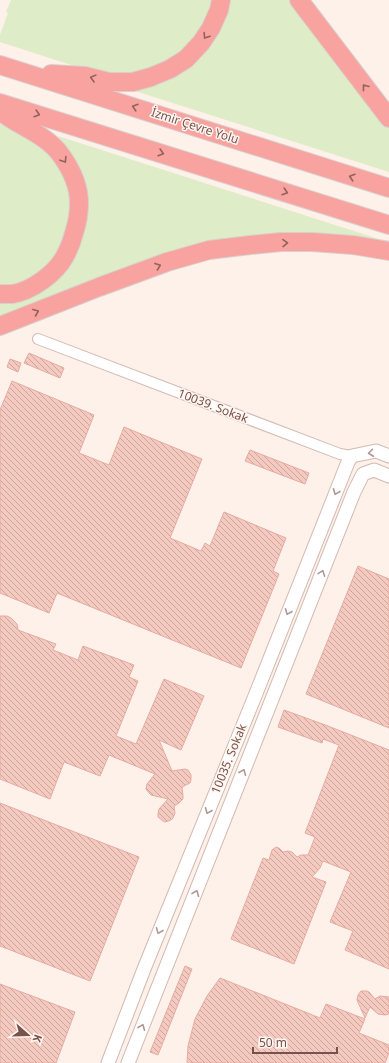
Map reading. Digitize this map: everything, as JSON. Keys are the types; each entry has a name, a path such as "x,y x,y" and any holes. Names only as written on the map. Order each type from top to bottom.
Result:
{"highway":[{"path":"23,73 85,76 109,82 133,82 152,77 170,69 186,59 202,43 219,10 221,0"},
{"path":"299,0 389,118"},
{"name":"İzmir Çevre Yolu","path":"0,65 389,188"},
{"path":"0,103 389,225"},
{"path":"0,111 7,117 44,138 61,154 72,173 77,187 79,203 77,223 66,256 58,267 45,279 32,287 13,294 0,294"},
{"path":"0,326 167,262 209,250 265,244 312,242 353,245 389,251"}],"street":[{"name":"10039. Sokak","path":"38,339 340,454 352,456 376,451 389,456"},
{"name":"10035. Sokak","path":"108,1063 144,969 348,462 352,456"},
{"name":"10035. Sokak","path":"128,1063 354,492 363,474 374,470 389,476"}],"green space":[{"path":"11,0 212,0 200,31 188,46 171,59 139,74 96,73 0,42 0,35 8,13 6,12"},
{"path":"229,0 290,0 389,127 389,172 132,90 161,84 180,74 196,61 209,47"},
{"path":"0,124 22,133 53,155 69,186 70,204 68,224 62,244 54,258 45,268 29,278 17,283 1,285 0,285"},
{"path":"58,136 385,241 285,233 0,318 0,302 50,284 82,174 72,154"}],"building":[{"path":"29,353 64,368 60,378 24,363"},
{"path":"10,359 21,363 18,372 7,367"},
{"path":"12,381 94,415 79,453 109,465 124,427 202,459 170,538 201,551 205,543 210,546 224,512 286,538 273,571 279,574 241,668 57,593 49,613 0,593 0,410"},
{"path":"250,450 309,473 305,484 245,461"},
{"path":"358,566 389,579 389,728 306,694"},
{"path":"0,616 7,616 11,618 17,624 18,630 56,644 53,650 78,660 83,646 134,665 129,677 138,681 116,736 136,744 164,679 204,696 181,750 159,740 172,771 185,769 188,770 191,775 190,783 182,787 183,799 174,806 175,813 171,820 165,822 158,817 159,809 168,799 151,795 146,789 147,784 155,774 109,755 100,776 64,762 50,799 0,779"},
{"path":"284,710 389,750 389,969 345,950 353,931 330,922 351,872 323,861 320,868 312,877 326,882 294,964 231,939 263,858 269,860 272,850 276,847 283,852 292,852 297,857 301,855 308,855 315,837 305,833 339,745 323,739 322,743 278,727"},
{"path":"0,803 139,857 90,981 0,946"},
{"path":"185,966 192,969 158,1055 150,1052"},
{"path":"220,978 320,1018 326,1004 365,1019 359,1033 389,1045 389,1053 385,1063 187,1063 188,1046 195,1019 207,996"},
{"path":"0,984 75,1012 56,1063 0,1063"},
{"path":"361,991 369,992 375,999 380,996 389,997 389,1014 378,1014 370,1007 365,1018 357,1000"}]}
